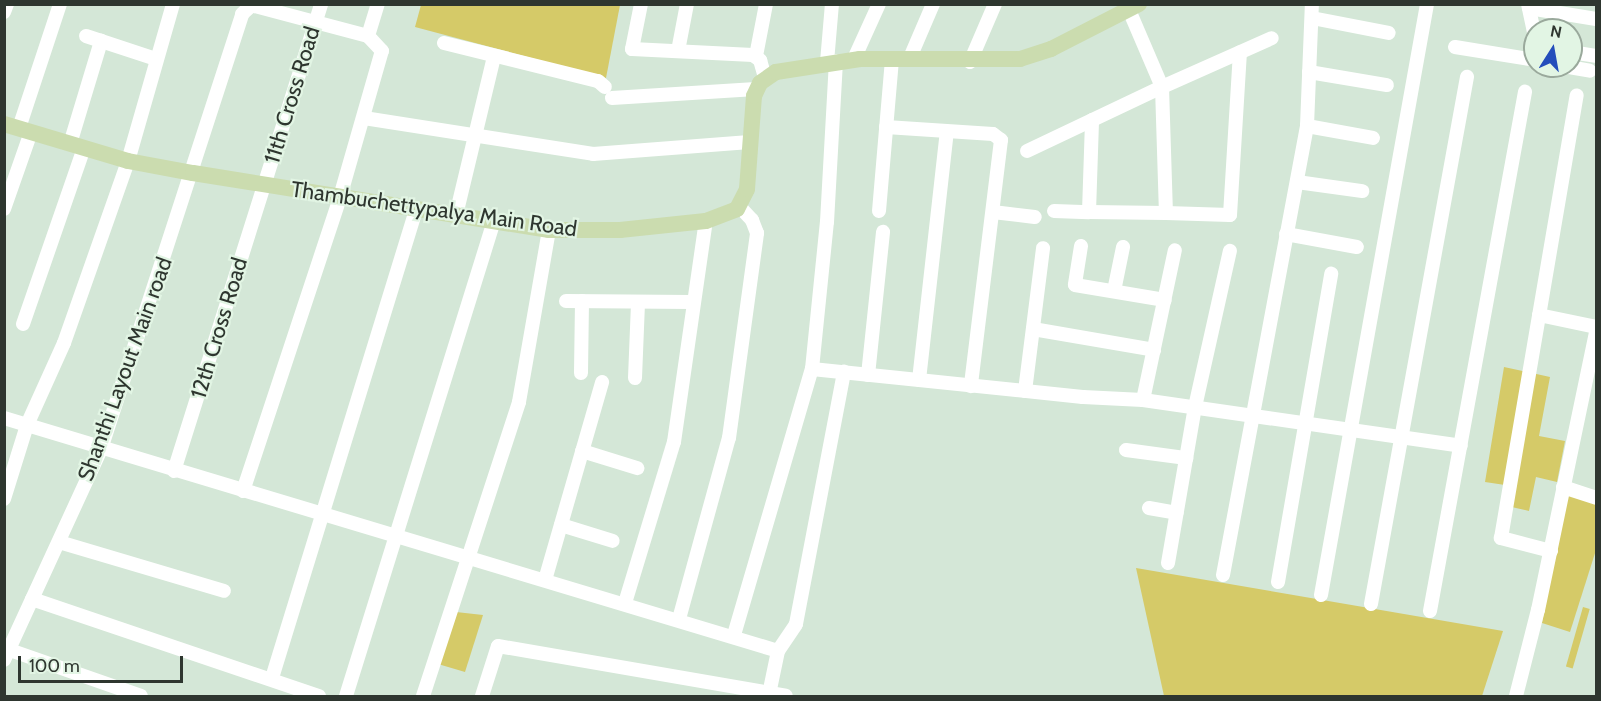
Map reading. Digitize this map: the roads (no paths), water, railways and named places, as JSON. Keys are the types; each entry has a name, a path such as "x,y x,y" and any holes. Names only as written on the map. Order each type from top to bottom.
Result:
{"main road":[{"path":"739,206 747,189 750,142 760,84 783,69 854,59 970,62 1032,56 1134,7"},
{"name":"Thambuchettypalya Main Road","path":"18,128 128,161 549,230 620,230 706,221 725,216 739,206"}],"street":[{"path":"4,12 7,4"},
{"path":"4,209 18,128 60,4"},
{"path":"4,499 27,425 64,344 128,161 173,4"},
{"name":"11th Cross Road","path":"264,185 321,4"},
{"path":"368,36 378,4"},
{"path":"640,4 632,49 756,56"},
{"path":"678,51 687,4"},
{"path":"444,43 598,81 609,93 760,84 756,56 766,4"},
{"path":"734,635 812,369 827,222 832,4"},
{"path":"854,59 879,4"},
{"path":"909,60 933,4"},
{"path":"970,62 995,4"},
{"path":"1321,595 1427,4"},
{"path":"243,491 340,197 382,51 368,36 250,5"},
{"name":"Shanthi Layout Main road","path":"6,653 101,449 193,173 242,14 250,5"},
{"path":"1529,6 1596,19"},
{"path":"1134,7 1162,87 1166,213"},
{"path":"1223,575 1307,126 1312,11 1389,33"},
{"path":"86,36 156,59"},
{"path":"1027,151 1272,38"},
{"path":"23,324 77,146 101,41"},
{"path":"1455,47 1523,58"},
{"path":"1053,211 1230,215 1240,52"},
{"path":"456,215 494,57"},
{"path":"879,211 892,60"},
{"path":"1583,70 1590,71"},
{"path":"1309,72 1387,85"},
{"path":"1371,604 1467,76"},
{"path":"1430,611 1525,92"},
{"path":"1551,551 1501,538 1577,95"},
{"path":"364,118 474,137 604,154 750,142"},
{"path":"1089,212 1092,120"},
{"path":"1307,126 1373,138"},
{"path":"886,127 993,134 1001,140 971,386"},
{"path":"920,380 947,132"},
{"path":"1297,182 1362,191"},
{"name":"12th Cross Road","path":"174,471 264,185"},
{"path":"679,619 729,438 757,233 752,220 739,206"},
{"path":"272,678 416,209"},
{"path":"993,212 1035,217"},
{"path":"346,696 494,221"},
{"path":"625,603 670,459 691,302 706,221"},
{"path":"423,696 470,558 519,402 549,230"},
{"path":"868,375 883,232"},
{"path":"1286,234 1357,247"},
{"path":"1081,246 1075,285 1165,300"},
{"path":"1114,291 1123,247"},
{"path":"1025,391 1043,248"},
{"path":"1143,400 1174,250"},
{"path":"1168,563 1195,407 1230,251"},
{"path":"1278,582 1331,274"},
{"path":"566,301 691,302"},
{"path":"580,373 582,301"},
{"path":"635,378 638,302"},
{"path":"1539,315 1596,327"},
{"path":"1033,329 1154,350"},
{"path":"1516,696 1551,551 1596,332"},
{"path":"812,369 971,386 1143,400 1253,414 1461,447"},
{"path":"769,694 778,651 796,624 844,372"},
{"path":"545,580 602,382"},
{"path":"4,418 174,471 734,635 778,651"},
{"path":"1126,450 1186,458"},
{"path":"582,451 637,468"},
{"path":"1563,487 1596,498"},
{"path":"1149,508 1177,513"},
{"path":"561,525 613,541"},
{"path":"58,542 224,591"},
{"path":"32,599 272,678 319,696"},
{"path":"482,696 498,646 786,696"},
{"path":"6,653 141,696"}]}
